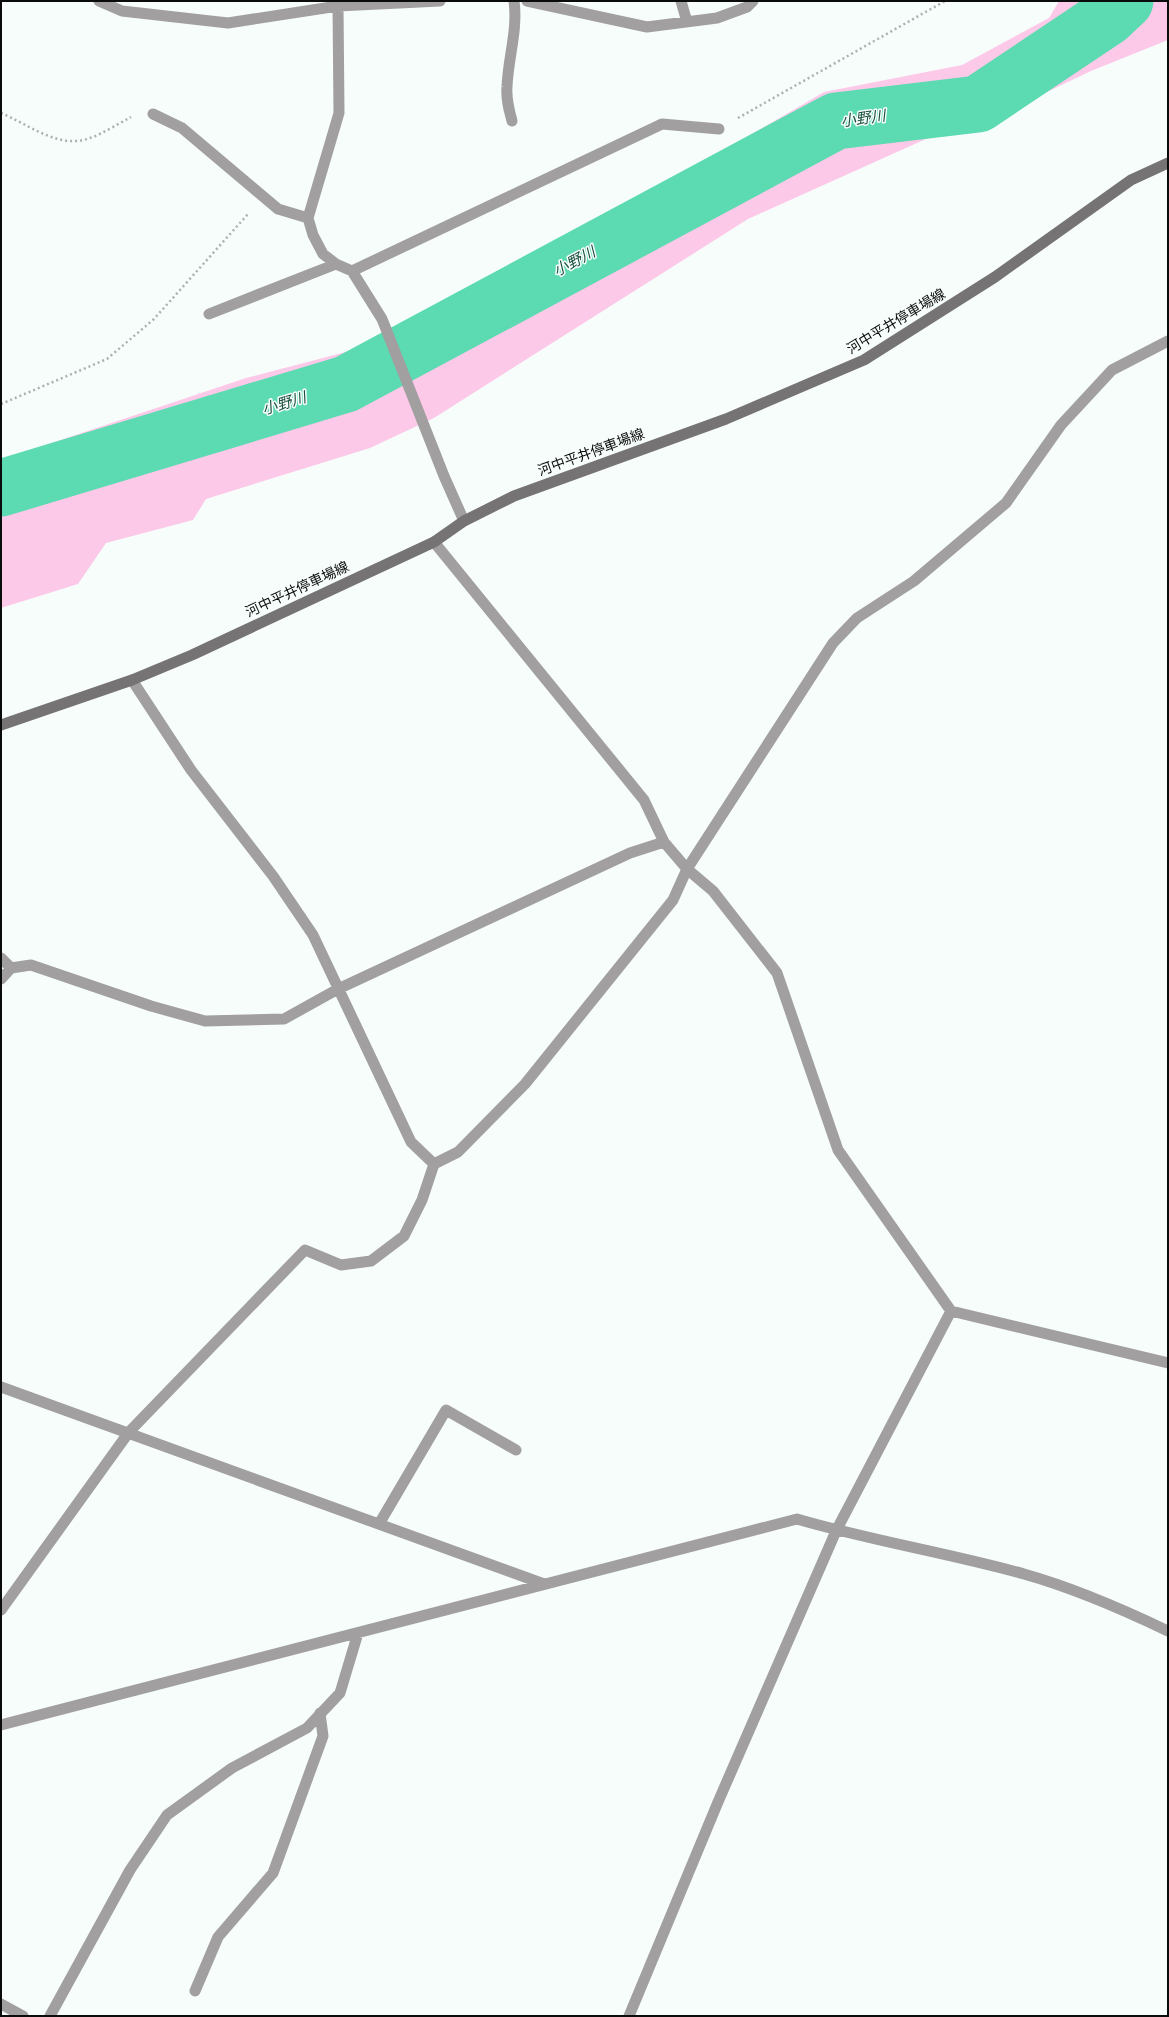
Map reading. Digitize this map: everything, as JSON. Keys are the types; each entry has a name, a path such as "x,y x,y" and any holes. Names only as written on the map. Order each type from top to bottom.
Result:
{"main road":[{"name":"河中平井停車場線","path":"1,725 132,680 192,655 434,542 464,521 514,496 726,419 864,360 995,277 1131,180 1168,163"}],"street":[{"path":"99,1 228,23 338,6 440,1"},
{"path":"512,121 507,102 507,87 514,26 514,1"},
{"path":"526,1 647,27 717,18 747,7 753,1"},
{"path":"681,1 687,22"},
{"path":"338,6 339,112 308,218 323,254 336,264 352,271 382,319 444,476 464,521"},
{"path":"153,114 182,128 278,209 308,218"},
{"path":"352,271 662,124 719,129"},
{"path":"209,314 336,264"},
{"path":"1,1610 129,1432 305,1250 341,1265 371,1261 404,1236 422,1200 434,1164 458,1152 525,1084 673,900 687,869 833,643 857,618 914,581 1006,503 1061,425 1112,370 1168,341"},
{"path":"434,542 644,800 664,842 687,869 713,891 777,973 838,1150 951,1311 1168,1363"},
{"path":"132,680 191,770 273,876 313,935 411,1142 434,1164"},
{"path":"1,979 11,968 31,965 151,1006 205,1020 284,1019 338,989 630,853 664,842"},
{"path":"1,958 11,968"},
{"path":"629,2016 718,1802 836,1531 951,1311"},
{"path":"1,1387 129,1432 544,1584"},
{"path":"379,1524 446,1410 516,1450"},
{"path":"1,1725 797,1519 836,1531 1025,1574 1115,1606 1168,1631"},
{"path":"50,2016 130,1870 167,1815 232,1768 307,1728 340,1692 358,1633"},
{"path":"195,1991 218,1937 273,1873 323,1736 320,1713"},
{"path":"1,2004 23,2016"}],"path":[{"path":"719,129 945,1"},
{"path":"1,113 32,129 53,137 78,141 90,138 137,114 153,114"},
{"path":"1,404 107,359 154,319 264,198"}],"shaded area":[{"path":"1059,1 1168,1 1168,40 1091,71 1028,101 937,134 748,219 434,418 370,448 206,499 193,520 106,543 78,584 1,608 1,460 246,378 407,336 824,92 962,65 1049,18"}],"waterway":[{"name":"小野川","path":"1,488 346,384 836,121 978,104 1108,17 1125,1"}]}
